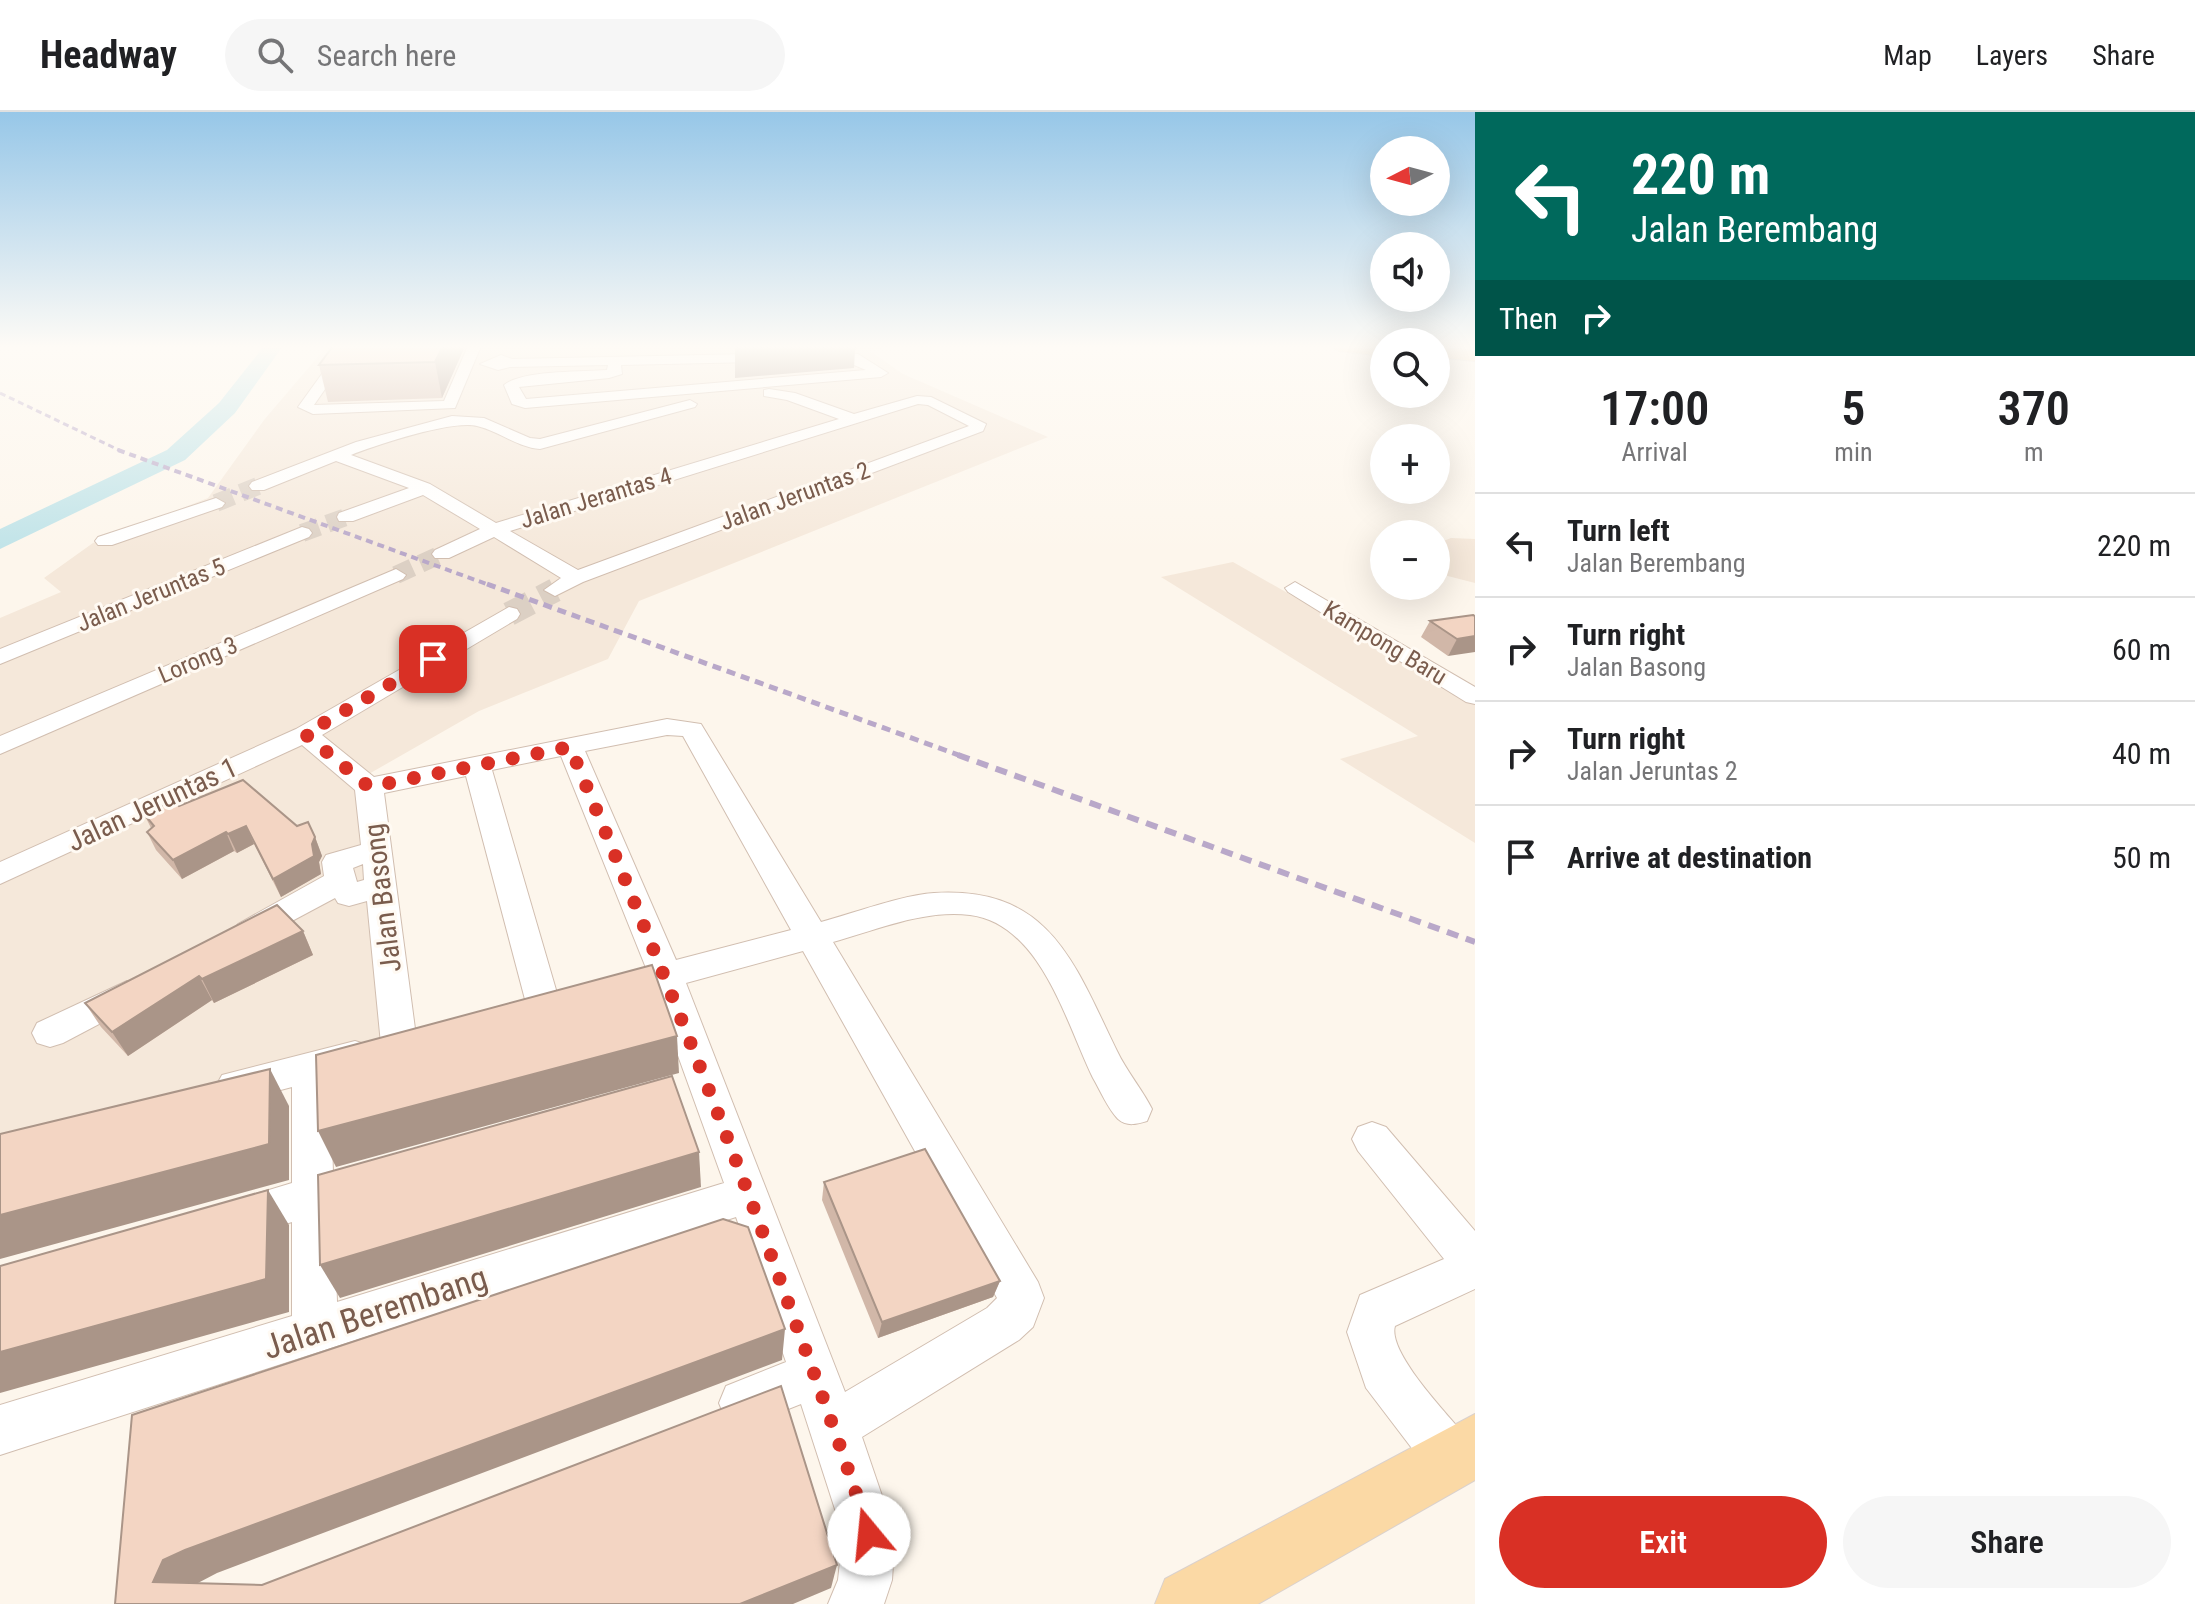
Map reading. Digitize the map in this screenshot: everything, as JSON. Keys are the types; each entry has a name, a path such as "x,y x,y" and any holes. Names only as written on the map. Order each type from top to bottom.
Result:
{"main road":[{"path":"1190,1604 1463,1452"}],"street":[{"path":"258,486 362,445 471,419 527,443 549,443 654,416"},
{"path":"844,416 850,418"},
{"name":"Jalan Jerantas 4","path":"496,529 859,416"},
{"name":"Jalan Jeruntas 2","path":"555,590 576,578 977,428 978,424 960,416"},
{"path":"336,456 424,488 576,578"},
{"path":"346,517 424,488"},
{"path":"105,541 216,503"},
{"path":"442,554 496,529"},
{"name":"Jalan Jeruntas 5","path":"0,657 302,533"},
{"name":"Lorong 3","path":"0,746 396,575"},
{"name":"Kampong Baru","path":"1295,588 1475,697"},
{"path":"305,734 509,614"},
{"path":"369,787 667,727 692,729 1022,1298 1017,1311 1003,1324 833,1427"},
{"name":"Jalan Basong","path":"305,734 369,787 381,886 414,1041 311,1067"},
{"name":"Jalan Jeruntas 1","path":"0,874 305,734"},
{"path":"570,747 666,976 691,1088 749,1194 869,1534 865,1580 856,1604"},
{"path":"477,766 556,1004 943,902 983,906 1006,914 1041,943 1058,964 1077,997 1106,1066 1133,1109"},
{"path":"377,850 337,862 340,881 349,895 381,886"},
{"path":"220,947 340,881"},
{"path":"50,1033 149,983"},
{"path":"207,1093 311,1067 315,1331"},
{"path":"1372,1139 1475,1266 1376,1311 1370,1332 1383,1371 1463,1452"},
{"path":"209,1226 389,1176"},
{"name":"Jalan Berembang","path":"0,1430 140,1410 315,1331 749,1194"},
{"path":"696,1421 815,1375"}],"shaded area":[{"path":"268,416 999,416 1048,437 639,601 608,659 479,711 360,779 399,1044 0,1146 0,618 61,592 44,578 93,543 208,498"},
{"path":"1450,538 1475,539 1475,583 1450,577"},
{"path":"1233,562 1475,700 1475,843 1340,759 1418,736 1161,577"}],"building":[{"path":"1473,615 1475,636 1457,639 1430,621"},
{"path":"243,780 297,826 308,822 315,837 312,844 314,856 273,879 246,826 228,834 226,832 173,860 147,832 154,826 144,814 174,800 179,806"},
{"path":"277,905 303,931 202,979 199,976 112,1032 85,1003"},
{"path":"652,965 677,1036 318,1131 316,1055"},
{"path":"270,1069 269,1144 0,1215 0,1134"},
{"path":"672,1076 699,1152 320,1265 318,1175"},
{"path":"925,1149 1000,1281 882,1322 824,1182"},
{"path":"268,1190 266,1279 0,1352 0,1266"},
{"path":"723,1219 748,1227 785,1329 185,1550 163,1560 153,1582 262,1585 781,1386 837,1565 740,1604 115,1604 132,1415"}],"waterway":[{"path":"0,540 176,455 219,416"}],"tunnel":[{"path":"216,503 258,486"},
{"path":"302,533 346,517"},
{"path":"396,575 442,554"},
{"path":"509,614 555,590"}],"railway":[{"path":"47,416 121,451"},
{"path":"121,451 492,586"},
{"path":"487,584 964,757"},
{"path":"958,755 1475,942"}],"route":[{"path":"433,659 305,734 369,787 570,747 666,976 749,1194 869,1534"}]}
